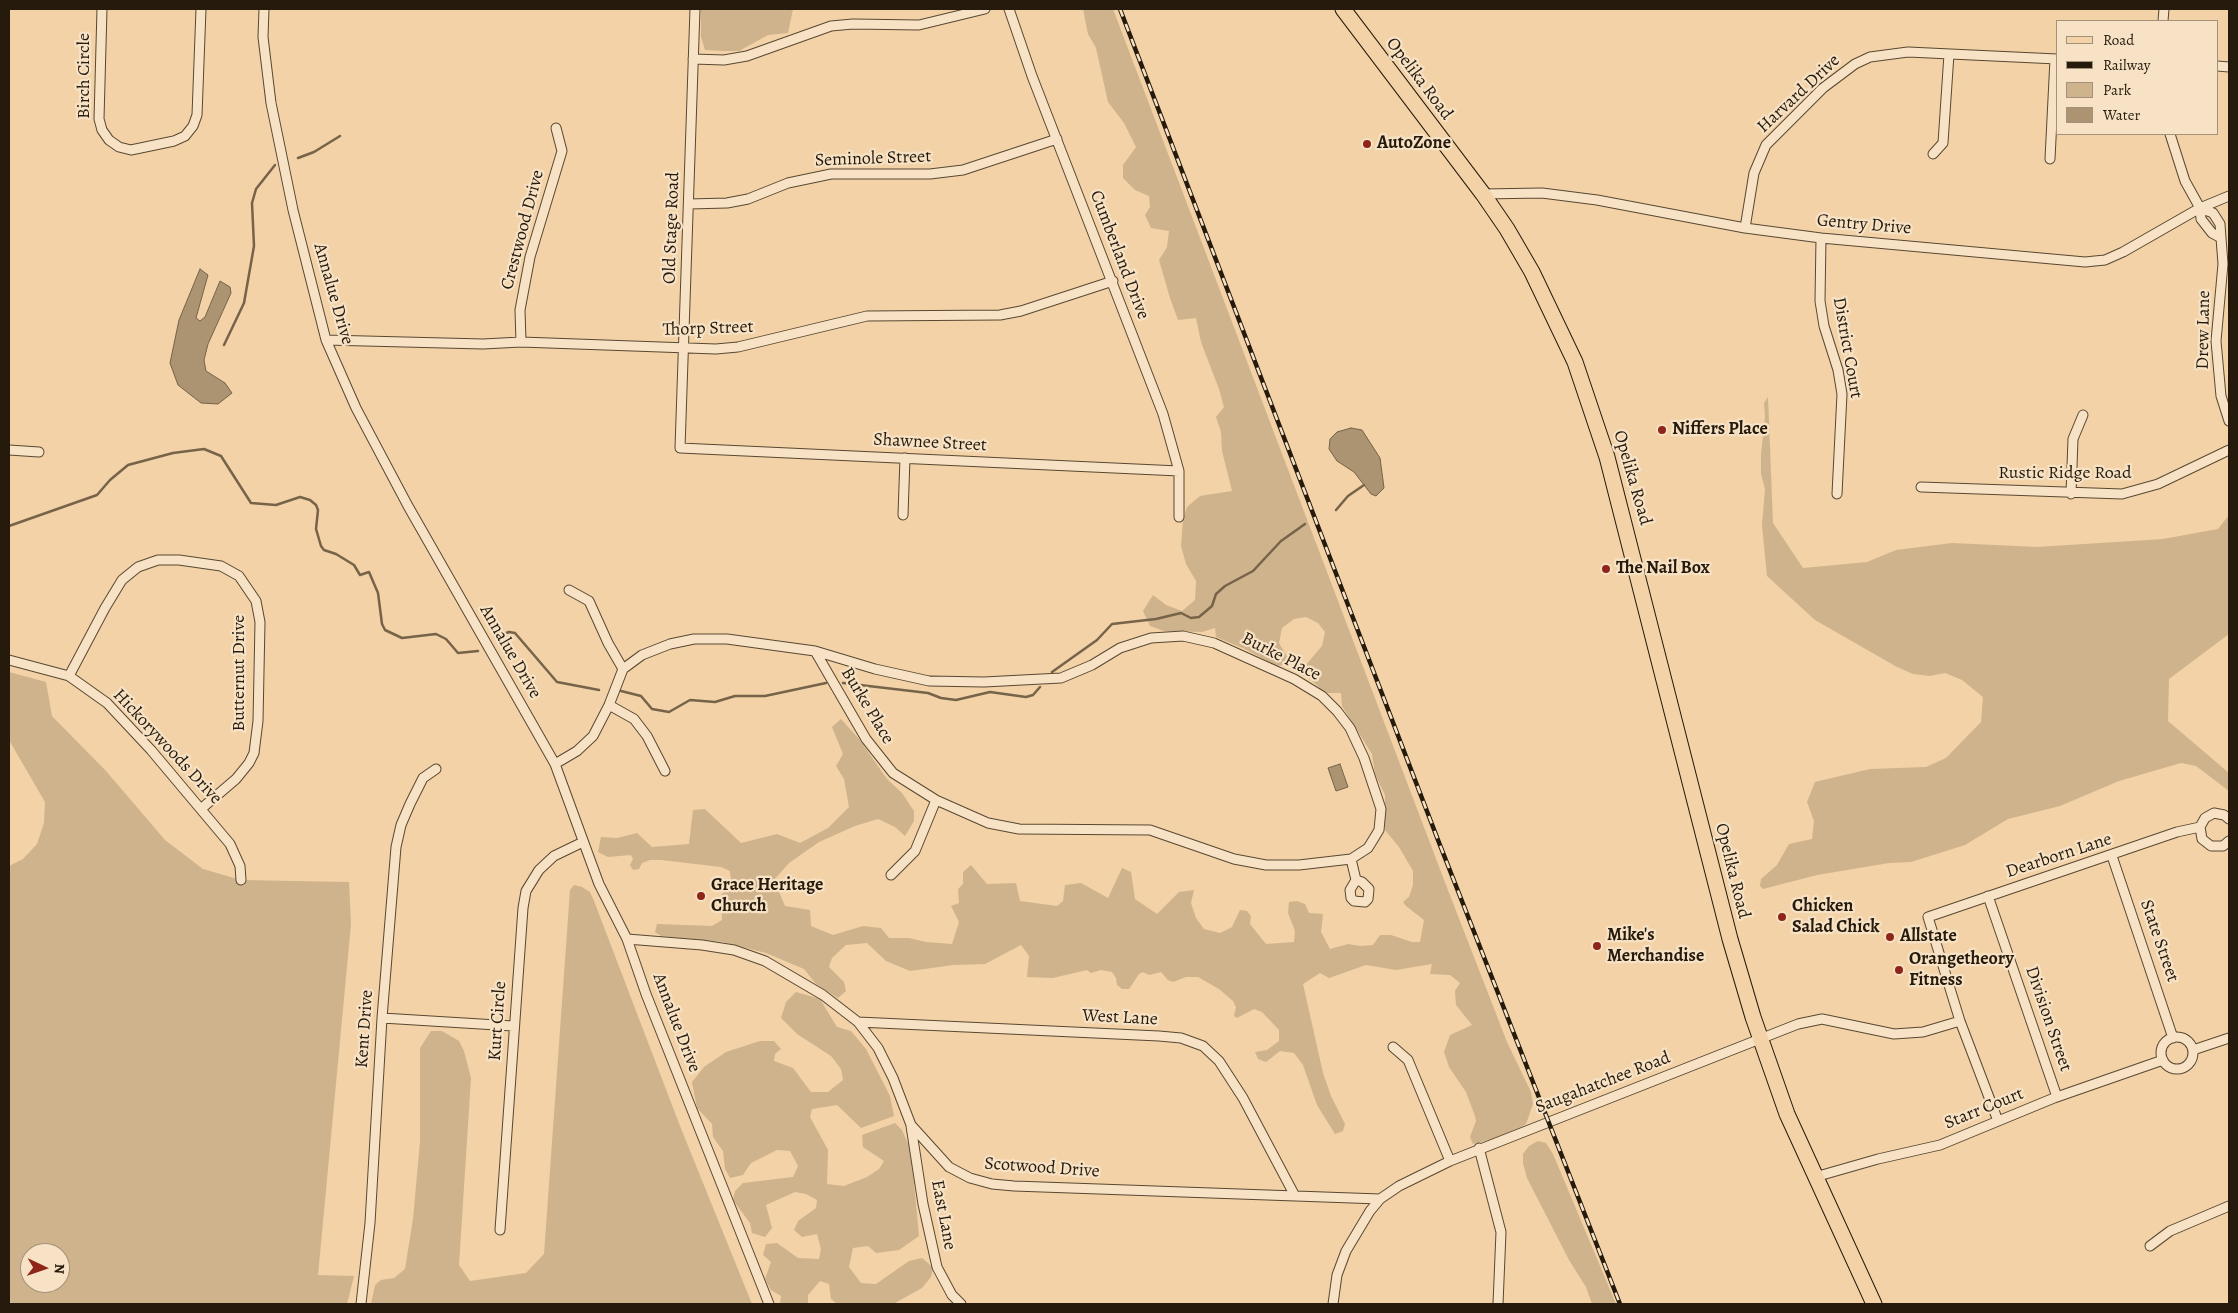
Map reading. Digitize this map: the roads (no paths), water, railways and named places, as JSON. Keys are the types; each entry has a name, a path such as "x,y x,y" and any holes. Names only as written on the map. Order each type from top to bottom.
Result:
{"main road":[{"name":"Opelika Road","path":"1343,9 1483,194 1525,261 1555,317 1592,409 1633,554 1730,939 1760,1039 1787,1114 1874,1304"}],"street":[{"name":"Birch Circle","path":"102,9 98,119 102,130 109,140 119,147 131,150 174,141 186,136 193,126 197,115 201,9"},
{"name":"Annalue Drive","path":"264,9 263,37 271,103 293,210 326,340 356,408 408,506 555,764 583,842 613,914 627,939 650,1003 769,1304"},
{"name":"Old Stage Road","path":"680,448 695,9"},
{"path":"693,59 724,60 747,56 831,26 853,24 919,25 985,9"},
{"name":"Cumberland Drive","path":"1009,9 1163,414 1179,471 1179,517"},
{"name":"Harvard Drive","path":"1745,228 1754,173 1766,145 1824,88 1856,64 1870,57 1908,52 2056,59"},
{"path":"1933,154 1943,143 1949,54"},
{"path":"2050,159 2056,59"},
{"name":"Crestwood Drive","path":"521,342 520,310 530,257 562,151 556,128"},
{"name":"Drew Lane","path":"2170,135 2185,180 2200,208 2201,219 2212,233 2221,238 2223,264 2216,341 2221,396 2229,421"},
{"name":"Seminole Street","path":"689,204 727,203 748,199 788,183 831,174 930,174 963,170 1057,139"},
{"name":"Gentry Drive","path":"1483,194 1542,194 1597,200 1745,228 1821,238 2092,262 2105,260 2123,252 2200,208 2229,196"},
{"name":"District Court","path":"1821,238 1820,301 1824,326 1838,370 1842,394 1836,494"},
{"name":"Thorp Street","path":"326,340 483,344 521,342 716,349 761,344 867,316 1000,315 1021,311 1113,281"},
{"path":"2071,494 2073,439 2083,415"},
{"name":"Shawnee Street","path":"680,448 1179,471"},
{"path":"9,450 39,452"},
{"name":"Rustic Ridge Road","path":"1922,487 2071,494 2122,494 2158,484 2229,450"},
{"path":"903,515 905,458"},
{"name":"Butternut Drive","path":"70,676 105,608 122,580 138,567 158,560 193,561 220,566 239,576 256,600 260,622 258,721 254,754 236,779 202,808"},
{"path":"555,764 577,751 593,736 609,705 623,669 608,643 589,601 569,590"},
{"name":"Burke Place","path":"623,669 642,655 670,644 694,639 760,642 815,651 875,669 929,681 984,682 1061,678 1092,665 1120,648 1150,638 1183,636 1214,643 1294,679 1322,696 1350,728 1364,758 1381,809 1381,820 1374,840 1368,848 1351,859 1299,865 1255,864 1150,830 1019,829 988,823 936,800 893,772 878,757 866,739 815,651"},
{"name":"Hickorywoods Drive","path":"9,660 70,676 106,703 202,808 230,844 240,866 241,880"},
{"path":"609,705 634,719 647,736 665,771"},
{"name":"Kent Drive","path":"361,1304 370,1223 382,1018 396,847 401,825 412,799 423,778 436,769"},
{"path":"890,875 915,851 936,800"},
{"name":"Dearborn Lane","path":"1960,1021 1928,917 2112,856 2177,832 2200,827 2205,818 2214,813 2224,815 2229,819"},
{"path":"2200,827 2202,839 2211,846 2223,846 2229,841"},
{"name":"Kurt Circle","path":"500,1230 513,1026 526,891 532,880 546,863 563,851 583,842"},
{"name":"State Street","path":"2112,856 2173,1038"},
{"path":"1351,859 1356,880"},
{"name":"Division Street","path":"1988,896 2057,1097"},
{"name":"Scotwood Drive","path":"627,939 702,945 734,950 765,961 823,995 858,1022 882,1056 911,1125 949,1167 970,1178 992,1184 1380,1199"},
{"path":"382,1018 513,1026"},
{"name":"Saugahatchee Road","path":"1332,1304 1337,1275 1346,1251 1359,1227 1380,1199 1399,1186 1450,1160 1798,1024 1822,1019 1894,1034 1923,1032 1960,1021"},
{"path":"1960,1021 1998,1121"},
{"name":"West Lane","path":"858,1022 1159,1036 1181,1038 1202,1046 1219,1061 1243,1098 1295,1196"},
{"path":"2173,1038 2188,1041 2193,1050 2192,1059 2182,1068 2169,1066 2163,1060 2163,1046 2173,1038"},
{"path":"2193,1050 2229,1038"},
{"path":"1393,1047 1408,1060 1450,1160"},
{"name":"Starr Court","path":"1815,1177 1878,1158 1940,1145 2057,1097 2163,1060"},
{"name":"East Lane","path":"911,1125 923,1204 937,1267 952,1295 960,1304"},
{"path":"1479,1148 1501,1232 1498,1304"},
{"path":"2150,1246 2170,1231 2229,1206"}],"water":[{"path":"200,269 208,275 196,318 200,321 205,317 220,281 230,287 231,293 208,344 204,360 206,371 225,383 232,393 218,404 201,403 178,385 170,363 179,320"},
{"path":"1351,428 1362,430 1380,458 1384,488 1376,496 1371,494 1354,472 1337,461 1329,449 1330,439 1337,432"},
{"path":"1340,764 1348,787 1336,791 1328,768"}],"waterway":[{"path":"298,158 314,152 340,136"},
{"path":"224,345 244,303 254,246 252,203 256,189 275,165"},
{"path":"9,526 97,495 110,480 128,465 173,453 204,449 221,456 251,503 276,505 300,497 310,500 316,505 318,510 316,529 321,546 324,550 336,554 354,565 360,575 369,572 378,593 382,624 385,630 402,638 436,634 446,639 458,653 478,651"},
{"path":"1336,510 1348,496 1364,485"},
{"path":"1052,672 1097,640 1112,624 1156,619 1181,613 1191,618 1199,617 1212,606 1216,594 1225,586 1253,571 1281,541 1305,524"},
{"path":"495,637 509,632 515,633 557,682 599,690"},
{"path":"621,691 641,696 652,709 669,712 690,700 715,702 735,696 765,696 826,683"},
{"path":"843,683 928,693 941,698 956,700 990,692 1026,697 1033,695 1040,687"}],"railway":[{"path":"1120,9 1438,840 1620,1304"}],"place":[{"name":"AutoZone","path":"1367,144"},
{"name":"Niffers Place","path":"1662,430"},
{"name":"The Nail Box","path":"1606,569"},
{"name":"Grace Heritage Church","path":"701,896"},
{"name":"Chicken Salad Chick","path":"1782,917"},
{"name":"Allstate","path":"1890,937"},
{"name":"Mike's Merchandise","path":"1597,946"},
{"name":"Orangetheory Fitness","path":"1899,970"}]}
